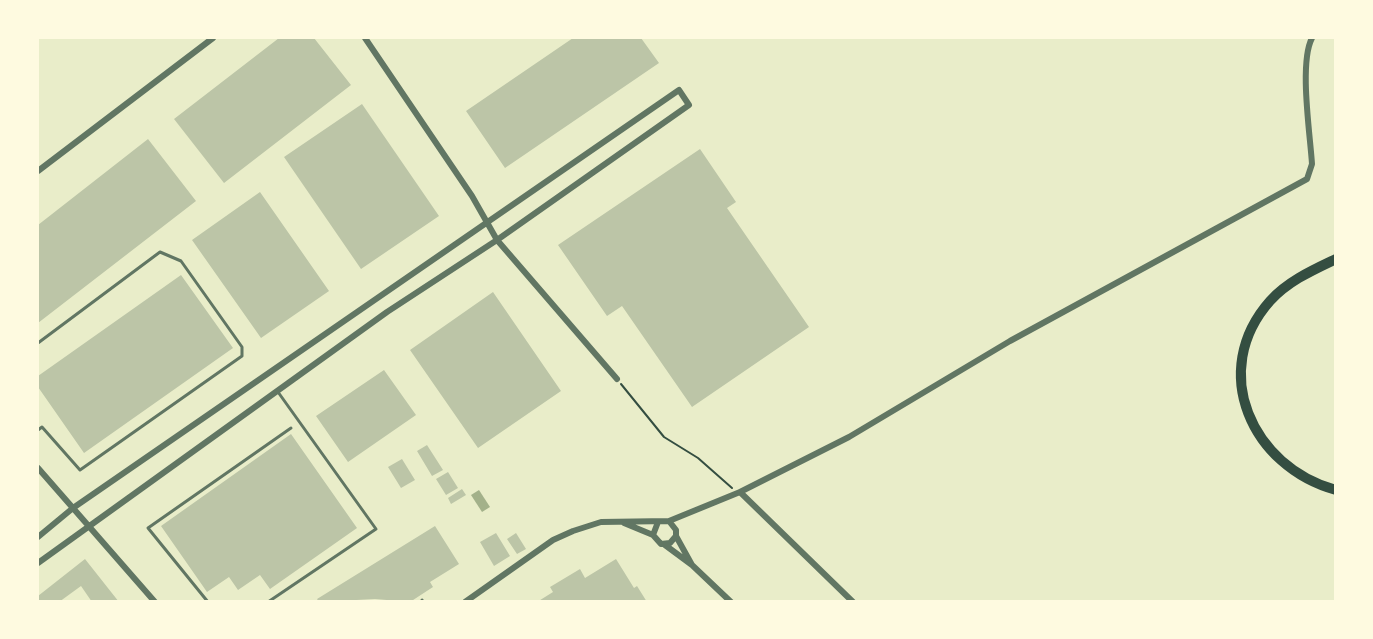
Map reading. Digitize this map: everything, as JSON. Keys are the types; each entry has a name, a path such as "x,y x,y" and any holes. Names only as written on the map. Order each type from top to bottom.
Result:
{"highway":[{"path":"1335,259 1290,284 1271,300 1251,331 1241,369 1246,408 1263,442 1278,460 1295,474 1335,490"}],"street":[{"path":"38,171 213,38"},
{"path":"365,38 487,221 496,240 617,380"},
{"path":"465,602 553,540 601,522 669,521 740,492 849,437 1010,341 1307,179 1312,164 1306,68 1308,46 1312,38"},
{"path":"38,537 73,508 679,90 689,105 496,240 387,312 38,563"},
{"path":"38,468 155,602"},
{"path":"740,492 853,602"},
{"path":"618,521 643,529 653,535 692,565 732,602"},
{"path":"669,521 676,530 676,536 692,565"},
{"path":"653,535 658,522"},
{"path":"665,545 676,536"}],"lane":[{"path":"38,343 160,252 181,261 242,347 242,356 80,470 42,427 38,430"},
{"path":"267,602 376,529 277,391"},
{"path":"208,602 148,528 291,428"}],"path":[{"path":"617,380 664,436 698,458 729,486 740,492"}],"shaded area":[{"path":"479,490 490,507 482,512 471,495"}],"building":[{"path":"279,38 314,38 351,85 224,183 174,119"},
{"path":"573,38 641,38 659,63 505,168 466,111"},
{"path":"362,104 439,216 361,269 284,157"},
{"path":"148,139 196,201 38,323 38,225"},
{"path":"700,149 736,202 727,208 809,327 692,407 622,306 607,316 558,245"},
{"path":"260,192 329,291 261,338 192,240"},
{"path":"181,275 233,348 84,453 38,387 38,376"},
{"path":"493,292 561,391 478,448 410,350"},
{"path":"384,370 416,415 348,462 316,416"},
{"path":"291,434 357,528 270,589 260,575 238,590 229,577 207,592 161,526"},
{"path":"427,445 443,470 432,476 417,451"},
{"path":"402,459 415,480 401,488 388,467"},
{"path":"448,472 458,488 446,495 436,479"},
{"path":"462,489 466,495 451,504 448,498"},
{"path":"435,526 459,564 430,582 433,587 410,602 375,599 319,602 317,599"},
{"path":"496,533 510,556 494,566 480,542"},
{"path":"516,533 526,549 517,554 507,539"},
{"path":"85,559 119,602 92,602 81,586 59,602 38,602 38,596"},
{"path":"616,559 634,588 637,586 647,602 537,602 553,592 550,587 580,569 585,578"}]}
